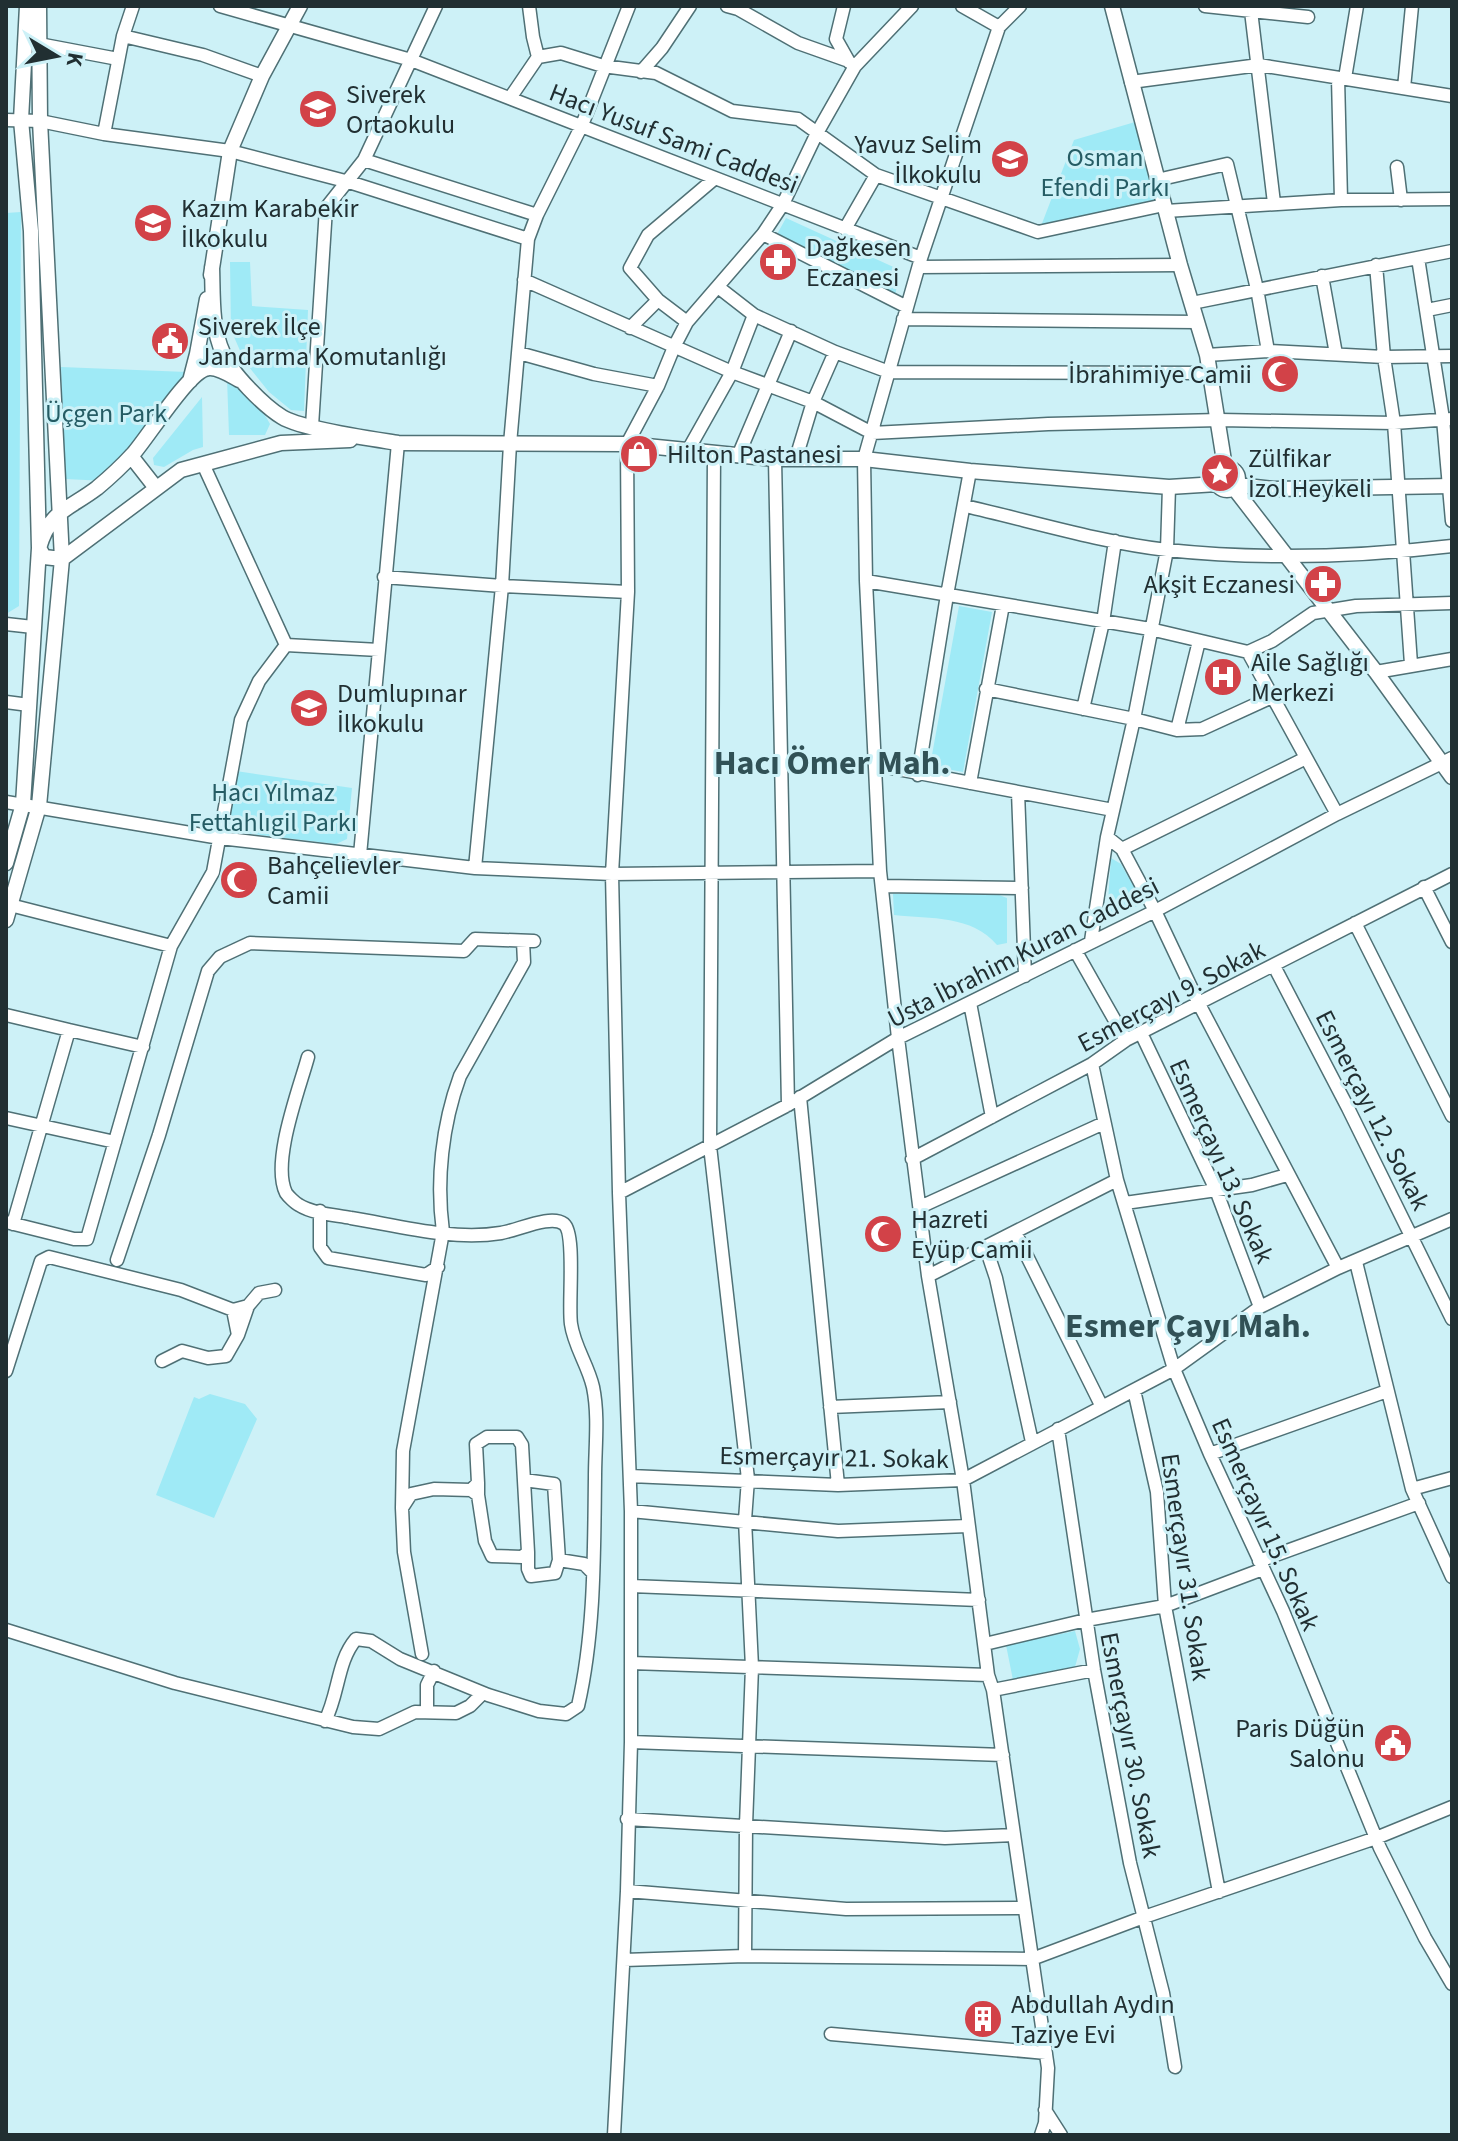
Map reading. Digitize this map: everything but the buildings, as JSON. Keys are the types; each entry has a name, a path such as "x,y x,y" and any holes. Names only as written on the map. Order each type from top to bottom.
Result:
{"main road":[{"path":"6,863 23,804 39,548 31,231 14,120 27,6"},
{"path":"6,920 39,806 62,559 40,121 39,6"},
{"path":"190,381 230,151 262,76 300,6"},
{"path":"1112,6 1180,265 1212,373 1225,467"},
{"path":"212,267 214,314 223,354 244,383 283,418 371,439 398,443 627,444 775,459 864,459 1169,487 1217,484 1224,490 1235,486 1273,489 1450,486"},
{"path":"244,383 217,369 205,369 190,381 131,456 96,488 59,513 44,529 39,548 44,557 62,559 181,470 281,443 371,439"},
{"path":"281,443 283,418"},
{"path":"131,456 156,488"},
{"path":"1217,484 1218,472 1225,467"},
{"path":"1225,467 1235,470 1239,480 1235,486"},
{"path":"1235,486 1376,672 1448,760 1452,777"}],"street":[{"path":"104,134 123,36 133,6"},
{"name":"Hacı Yusuf Sami Caddesi","path":"220,6 411,60 783,204 920,262"},
{"path":"312,426 326,208 364,160 436,6"},
{"path":"510,98 538,57 528,6"},
{"path":"475,868 502,586 510,444 528,239 582,125 629,6"},
{"path":"641,72 662,48 690,6"},
{"path":"727,6 738,9 798,43 850,63"},
{"path":"844,6 836,39 850,63"},
{"path":"614,2135 627,1891 631,1742 631,1511 619,1193 612,874 628,592 627,444 687,322 763,234 783,204 850,63 912,6"},
{"path":"962,6 999,27"},
{"path":"1020,6 999,27 920,262 864,459 866,581 880,871 928,1276 963,1480 988,1675 1003,1755 1048,2068 1041,2135"},
{"path":"1205,6 1308,17"},
{"path":"1341,200 1342,78 1357,6"},
{"path":"1404,88 1412,6"},
{"path":"1251,11 1274,203"},
{"path":"123,36 203,55 262,76"},
{"path":"39,44 118,59"},
{"path":"538,57 561,53 603,66 656,73 732,111 798,119 876,175 1038,232 1165,208 1341,200 1452,199"},
{"path":"1131,82 1259,65 1452,96"},
{"path":"14,120 40,121 104,134 230,151 349,182 528,239"},
{"path":"364,160 537,215"},
{"path":"1157,180 1227,164 1257,289 1268,351"},
{"path":"1397,167 1401,200"},
{"path":"845,229 876,175"},
{"path":"687,322 658,300 630,268 648,235 714,179"},
{"path":"763,234 905,313 1196,322"},
{"path":"1192,303 1452,251"},
{"path":"1418,258 1448,419 1452,521"},
{"path":"920,262 1180,265"},
{"path":"1376,265 1400,486 1411,664"},
{"path":"1322,276 1336,354"},
{"path":"524,280 732,372 813,402 872,433 1048,424 1220,420 1394,423 1448,419"},
{"path":"718,287 754,315 835,352 889,372 1212,373"},
{"path":"630,328 658,300"},
{"path":"1427,310 1452,305"},
{"path":"687,452 732,372 754,315"},
{"path":"738,456 791,331"},
{"path":"1207,355 1268,351 1384,357 1452,356"},
{"path":"796,458 813,402 835,352"},
{"path":"519,353 594,374 658,386"},
{"path":"360,855 398,443"},
{"path":"714,454 710,1146 748,1479 745,1520 752,1667 745,1956"},
{"path":"775,459 788,1105"},
{"path":"203,464 286,645"},
{"path":"918,775 970,471"},
{"path":"1091,941 1107,837 1167,550 1169,487"},
{"path":"965,506 1167,550 1288,556 1452,546"},
{"path":"1083,709 1103,622 1115,541"},
{"path":"384,577 628,592"},
{"path":"866,581 1150,629 1248,652 1272,641 1313,613 1329,609 1452,603"},
{"path":"970,783 1003,605"},
{"path":"6,624 33,627"},
{"path":"1177,730 1199,641"},
{"path":"286,645 379,650"},
{"path":"69,1030 10,1223 74,1239 87,1239 171,946 213,872 241,720 259,681 286,645"},
{"path":"1248,652 1337,814"},
{"path":"1376,672 1452,659"},
{"path":"986,689 1177,730 1202,729 1274,696"},
{"path":"6,702 29,705"},
{"path":"1122,849 1306,758"},
{"name":"Usta İbrahim Kuran Caddesi","path":"619,1193 788,1105 898,1038 1155,911 1337,814 1448,760"},
{"path":"876,765 1113,810"},
{"path":"1018,792 1025,976"},
{"path":"6,802 220,838 475,868 612,874 880,871"},
{"path":"1107,837 1122,849 1199,1004 1256,1107 1287,1175 1338,1268"},
{"name":"Esmerçayı 9. Sokak","path":"912,1159 1092,1064 1126,1040 1452,874"},
{"path":"882,886 1022,888"},
{"path":"1424,887 1452,942"},
{"path":"10,905 171,946"},
{"path":"1355,923 1452,1116"},
{"path":"106,1271 117,1260 159,1135 208,971 220,957 250,943 464,951 475,939 529,941 524,962 460,1076 443,1144 439,1202 443,1232 403,1451 407,1491 402,1508 404,1552 417,1658"},
{"path":"1075,950 1126,1040"},
{"name":"Esmerçayı 12. Sokak","path":"1274,966 1452,1319"},
{"path":"970,1003 992,1117"},
{"path":"6,1015 143,1047"},
{"name":"Esmerçayı 13. Sokak","path":"1141,1033 1216,1190 1260,1307"},
{"path":"308,1057 286,1138 281,1169 286,1193 299,1206 320,1211 464,1235 498,1234 527,1228 548,1219 562,1222 570,1230 572,1245 569,1262 571,1325 593,1388 596,1423 594,1550 588,1568 585,1675 578,1706 566,1714 539,1711 483,1693 432,1670 417,1658 371,1641 356,1639 345,1652 335,1701 325,1721"},
{"name":"Esmerçayır 15. Sokak","path":"1092,1064 1117,1180 1174,1369 1376,1838 1425,1938 1452,1984"},
{"path":"800,1097 838,1485"},
{"path":"6,1118 115,1142"},
{"path":"920,1207 1104,1123"},
{"path":"1125,1203 1252,1185 1287,1175"},
{"path":"928,1276 1117,1180"},
{"path":"320,1211 320,1247 328,1258 426,1275 438,1267"},
{"name":"Esmerçayır 21. Sokak","path":"630,1476 838,1485 963,1480 1174,1369 1260,1307 1338,1268 1452,1219"},
{"path":"1015,1232 1102,1407"},
{"path":"986,1248 996,1278 1032,1442"},
{"path":"6,1371 41,1261 49,1257 181,1290 233,1310 248,1306"},
{"path":"117,1260 123,1276"},
{"path":"1356,1262 1412,1489 1452,1577"},
{"path":"426,1275 434,1291"},
{"path":"162,1361 182,1351 208,1358 226,1356 238,1335 248,1306 259,1293 275,1290"},
{"path":"233,1310 238,1335"},
{"name":"Esmerçayır 31. Sokak","path":"1134,1390 1157,1492 1165,1606 1219,1892"},
{"path":"1210,1454 1387,1391"},
{"path":"830,1407 950,1402"},
{"name":"Esmerçayır 30. Sokak","path":"1058,1429 1094,1670 1130,1863 1163,1993 1175,2067"},
{"path":"524,1480 554,1484 560,1560 555,1573 542,1577 531,1576 526,1560 522,1445 517,1437 487,1437 476,1444 476,1489 485,1541 492,1556 526,1560"},
{"path":"1412,1489 1452,1478"},
{"path":"407,1491 476,1489"},
{"path":"985,1644 1086,1620 1165,1606 1419,1503"},
{"path":"631,1511 838,1531 968,1526"},
{"path":"560,1560 588,1568"},
{"path":"631,1586 979,1600"},
{"path":"6,1630 175,1683 325,1721 379,1729 415,1712 456,1713 470,1706 483,1693"},
{"path":"631,1663 988,1675"},
{"path":"427,1712 427,1685 432,1670"},
{"path":"993,1690 1094,1670"},
{"path":"631,1742 1003,1755"},
{"path":"624,1960 745,1956 1032,1959 1144,1917 1376,1838 1452,1807"},
{"path":"627,1819 945,1838 1014,1835"},
{"path":"627,1891 846,1909 1024,1908"},
{"path":"831,2034 1046,2053"},
{"path":"1045,2110 1061,2135"}],"green space":[{"name":"Osman Efendi Parkı","path":"1135,122 1157,200 1041,226 1074,140"},
{"path":"21,212 19,606 6,614 6,213"},
{"path":"786,218 900,270 895,296 776,236"},
{"path":"230,262 250,262 252,306 308,310 304,411 291,410 269,392 245,362 231,330"},
{"name":"Üçgen Park","path":"61,367 187,372 183,386 106,481 65,479"},
{"path":"227,378 266,417 270,424 265,435 229,435"},
{"path":"202,397 203,447 164,467 154,465 153,458"},
{"path":"959,606 992,612 963,772 930,766"},
{"name":"Hacı Yılmaz Fettahlıgil Parkı","path":"236,771 352,788 347,839 336,844 228,831"},
{"path":"1111,858 1121,864 1141,900 1140,905 1107,915"},
{"path":"994,893 1007,898 1007,943 997,945 987,935 963,923 894,915 893,894"},
{"path":"210,1394 245,1404 257,1419 214,1518 156,1495 194,1397 199,1399"},
{"path":"1075,1631 1080,1649 1075,1667 1013,1680 1006,1645"}],"place":[{"name":"Siverek Ortaokulu","path":"318,109"},
{"name":"Yavuz Selim İlkokulu","path":"1010,159"},
{"name":"Kazım Karabekir İlkokulu","path":"153,223"},
{"name":"Dağkesen Eczanesi","path":"778,262"},
{"name":"Siverek İlçe Jandarma Komutanlığı","path":"170,341"},
{"name":"İbrahimiye Camii","path":"1280,374"},
{"name":"Hilton Pastanesi","path":"639,454"},
{"name":"Zülfikar İzol Heykeli","path":"1220,473"},
{"name":"Akşit Eczanesi","path":"1323,584"},
{"name":"Aile Sağlığı Merkezi","path":"1223,677"},
{"name":"Dumlupınar İlkokulu","path":"309,708"},
{"name":"Bahçelievler Camii","path":"239,880"},
{"name":"Hazreti Eyüp Camii","path":"883,1234"},
{"name":"Paris Düğün Salonu","path":"1393,1743"},
{"name":"Abdullah Aydın Taziye Evi","path":"983,2019"}],"district":[{"name":"Hacı Ömer Mah.","path":"832,762"},
{"name":"Esmer Çayı Mah.","path":"1188,1325"}]}
